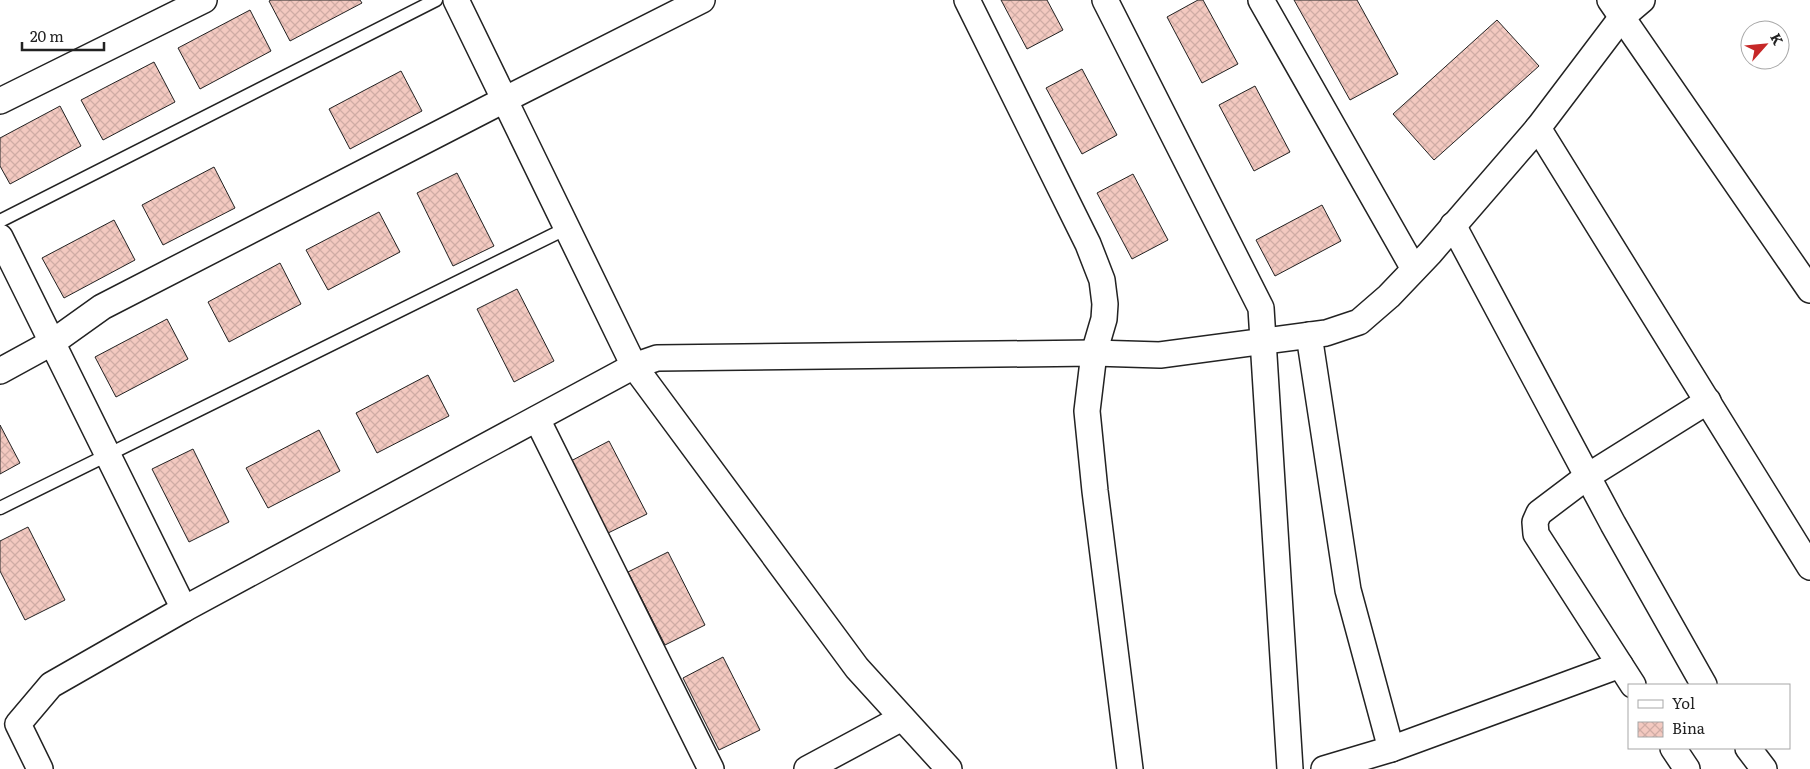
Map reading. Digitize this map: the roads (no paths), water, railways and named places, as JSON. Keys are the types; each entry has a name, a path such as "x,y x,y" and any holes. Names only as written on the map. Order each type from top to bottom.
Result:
{"street":[{"path":"0,101 204,0"},
{"path":"456,0 634,366 857,668 949,769"},
{"path":"0,371 52,342 102,307 702,0"},
{"path":"967,0 1088,244 1102,280 1104,319 1094,353 1087,411 1096,500 1130,769"},
{"path":"1105,0 1261,308 1290,769"},
{"path":"1261,0 1414,269"},
{"path":"40,769 9,722 51,686 184,609 634,366 657,358 1094,353 1160,355 1326,333 1359,322 1389,296 1414,269 1538,128 1616,8 1642,0"},
{"path":"1616,8 1810,290"},
{"path":"1538,128 1810,567"},
{"path":"1453,226 1703,684"},
{"path":"0,237 184,609"},
{"path":"1309,335 1348,590 1391,750"},
{"path":"1324,769 1391,750 1626,675 1539,539 1534,528 1534,522 1539,513 1588,476 1708,401"},
{"path":"536,419 711,769"},
{"path":"807,769 902,718"},
{"path":"1675,749 1687,769"},
{"path":"1749,749 1764,769"}],"lane":[{"path":"0,221 436,0"},
{"path":"0,508 566,228"}]}
